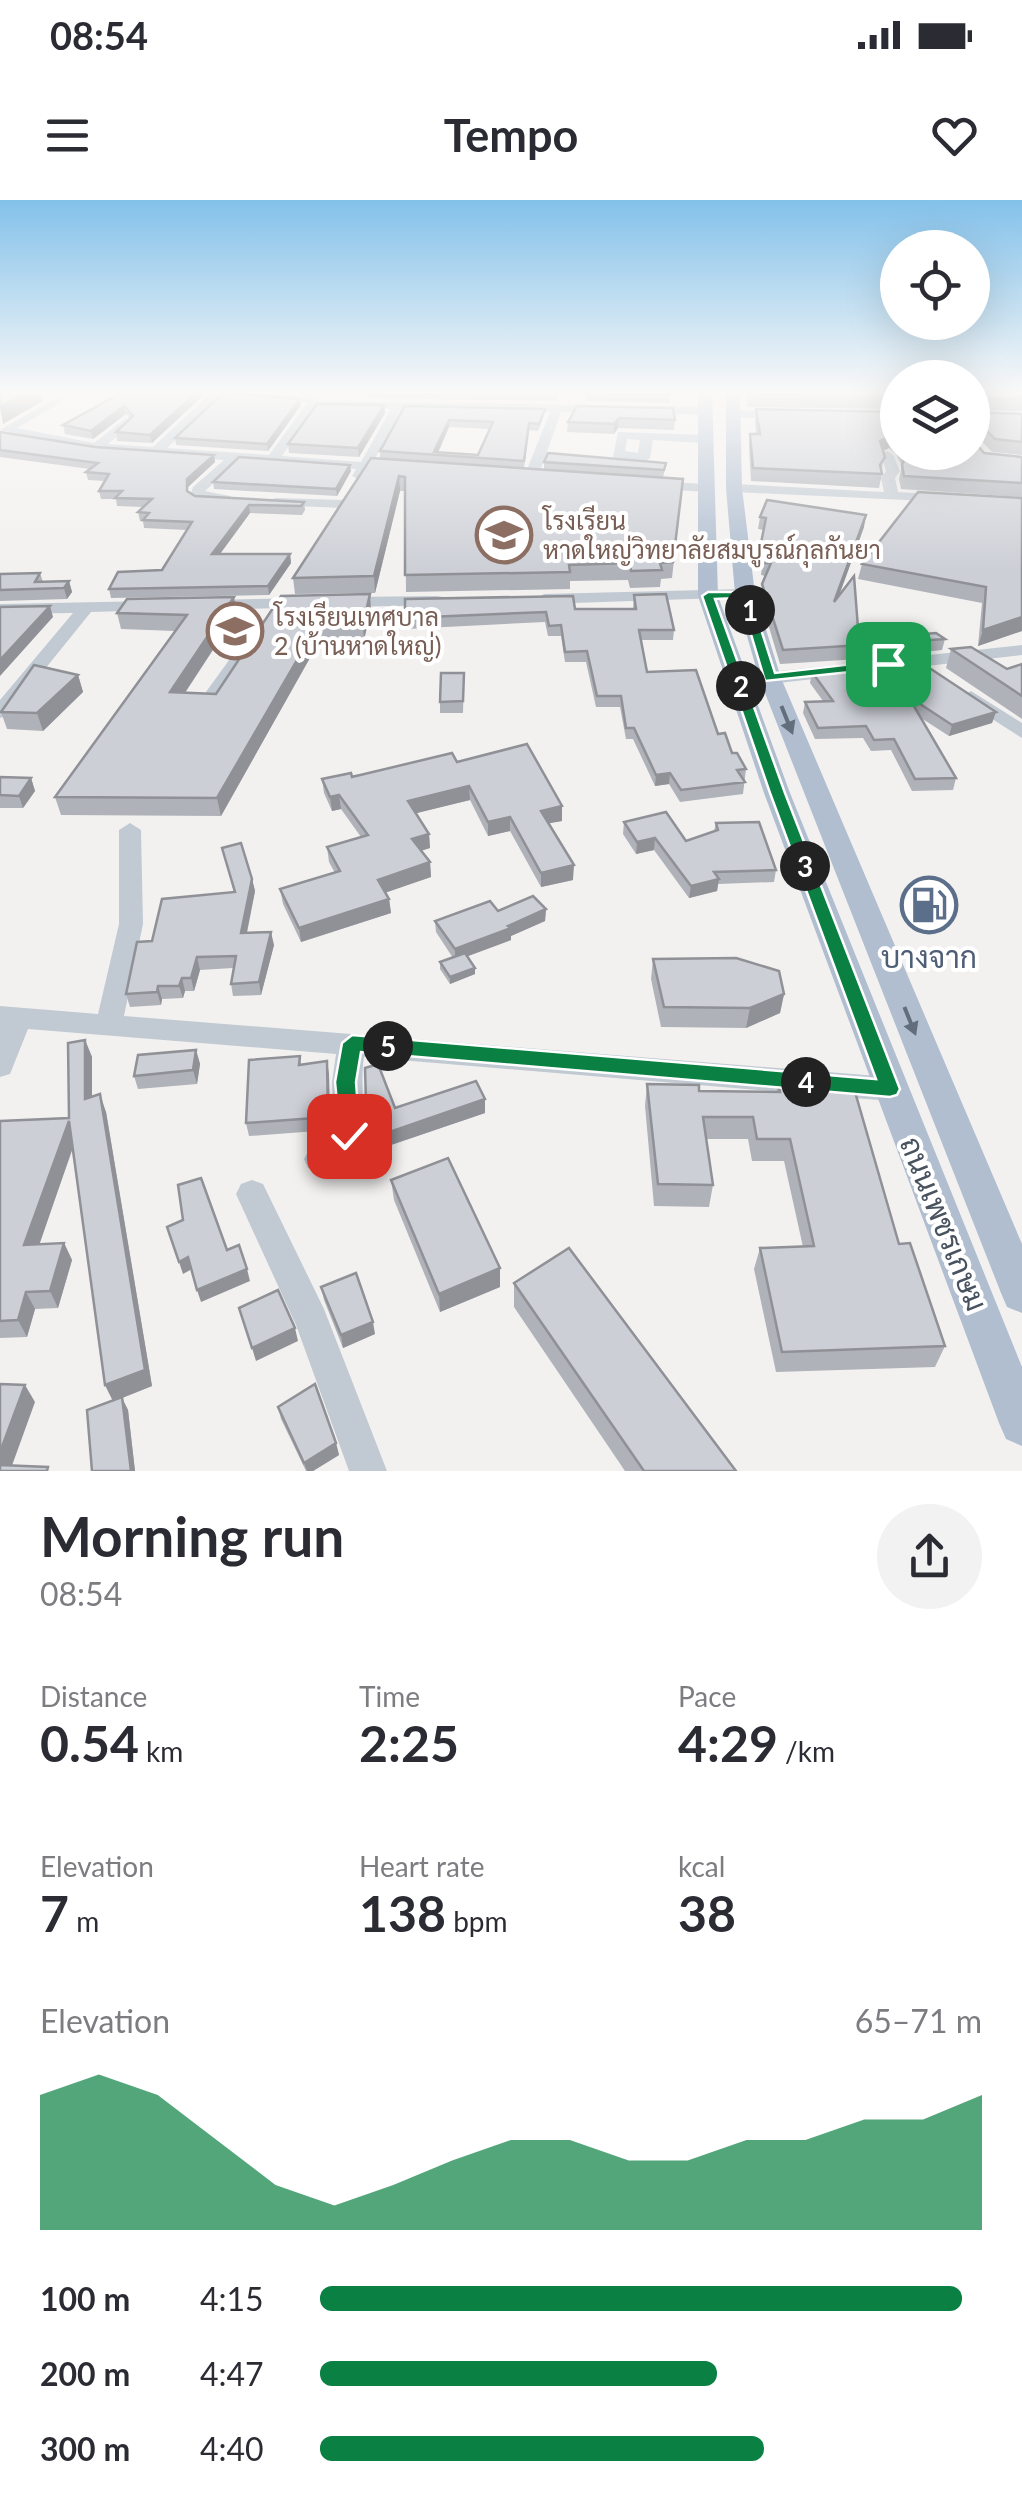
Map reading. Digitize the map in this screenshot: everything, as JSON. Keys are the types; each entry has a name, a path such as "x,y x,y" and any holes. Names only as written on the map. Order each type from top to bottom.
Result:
{"main road":[{"name":"ถนนเพชรเกษม","path":"704,451 708,596 890,1089 1022,1423"},
{"name":"ถนนเพชรเกษม","path":"734,451 745,594 770,678 1022,1294"}],"street":[{"path":"174,451 420,470"},
{"path":"274,458 279,451"},
{"path":"333,520 373,451"},
{"path":"531,477 541,451"},
{"path":"236,456 198,490 197,496 241,500"},
{"path":"892,496 888,478 893,470"},
{"path":"513,476 550,478"},
{"path":"628,483 706,488"},
{"path":"734,488 958,500"},
{"path":"260,501 344,504"},
{"path":"532,599 745,594"},
{"path":"182,605 284,595 453,600"},
{"path":"268,619 284,595"},
{"path":"0,610 163,606"},
{"path":"0,712 86,608"},
{"path":"210,700 256,636"},
{"path":"770,678 1022,650"},
{"path":"918,662 1022,732"},
{"path":"109,1024 131,924 130,830"},
{"path":"0,1066 9,1017 890,1089"},
{"path":"318,1158 338,1150 349,1136 346,1082 352,1043"},
{"path":"252,1194 312,1322 368,1471"}],"building":[{"path":"10,451 214,455 187,479 187,491 195,496 304,502 301,506 249,505 212,554 290,554 268,586 109,589 118,572 162,570 192,522 143,520 149,513 138,512 152,499 115,498 122,491 99,491 109,474 86,472 98,463"},
{"path":"385,451 478,455 480,451 525,451 524,461"},
{"path":"752,451 880,451 882,474 753,468"},
{"path":"548,453 666,463 664,470 544,462"},
{"path":"990,454 1022,457 1022,483 904,476 903,470 990,470"},
{"path":"239,457 350,465 336,489 213,482"},
{"name":"โรงเรียน หาดใหญ่วิทยาลัยสมบูรณ์กุลกันยา","path":"371,458 683,479 673,562 660,563 662,570 631,571 630,563 569,565 570,572 405,575 405,477 399,476 374,576 293,578"},
{"path":"918,492 1022,498 1022,617 983,630 986,587 862,564"},
{"path":"767,500 866,515 834,602 854,576 862,645 783,650 762,584 771,563 763,563 764,554 759,553 766,518 760,517"},
{"path":"40,573 35,582 69,581 64,588 0,590 0,574"},
{"path":"370,594 363,624 318,624 217,798 55,797 187,615 117,613 127,599 234,597 170,692 216,694 281,596"},
{"path":"666,594 674,630 639,630 647,672 696,670 718,734 725,733 732,753 737,753 746,769 737,770 745,782 681,790 670,773 656,775 634,728 626,728 621,696 597,696 587,651 565,652 561,625 549,626 546,612 405,618 405,599 573,596 575,609 636,609 634,595"},
{"path":"50,606 0,660 0,607"},
{"path":"936,633 945,639 917,641 911,635"},
{"path":"971,647 1007,669 1022,664 1022,696 951,649"},
{"path":"876,664 889,678 928,667 996,712 952,725 908,696 956,778 915,779 894,739 874,740 866,726 818,728 805,702 833,701 812,672"},
{"path":"34,665 78,675 37,713 1,712"},
{"path":"441,673 464,673 463,701 440,702"},
{"path":"527,744 562,806 541,811 574,865 541,873 510,817 488,822 469,786 408,801 429,834 412,839 430,862 378,880 389,899 299,928 280,889 340,871 327,847 368,835 339,795 330,797 322,779 351,773 352,777 452,753 457,762"},
{"path":"0,777 31,778 19,796 0,795"},
{"path":"666,812 686,841 718,830 716,823 759,822 776,870 714,872 719,879 691,886 655,838 637,842 624,822"},
{"path":"241,843 252,879 241,933 271,932 259,982 231,984 236,956 197,957 191,978 182,978 179,986 158,986 157,992 126,994 137,942 152,941 162,899 235,892 222,848"},
{"path":"533,896 546,909 508,926 511,928 455,949 435,921 490,901 498,911"},
{"path":"465,953 475,968 450,977 440,962"},
{"path":"736,958 779,971 784,994 750,1008 664,1007 653,959"},
{"path":"85,1040 85,1099 100,1094 145,1370 105,1385 69,1121 24,1245 64,1243 50,1291 26,1292 18,1320 0,1321 0,1121 69,1118 68,1043"},
{"path":"196,1050 193,1070 134,1076 138,1055"},
{"path":"300,1056 299,1065 327,1061 328,1117 246,1123 249,1060"},
{"path":"378,1064 395,1108 476,1081 485,1099 384,1134 371,1101 366,1103 365,1068"},
{"path":"647,1084 699,1085 699,1091 780,1092 778,1084 853,1085 899,1244 910,1243 945,1346 782,1352 760,1248 814,1246 790,1139 757,1139 753,1117 703,1117 713,1185 658,1184"},
{"path":"448,1158 500,1268 439,1294 391,1180"},
{"path":"201,1178 227,1250 239,1245 247,1269 197,1290 188,1257 179,1262 167,1227 183,1220 178,1185"},
{"path":"569,1248 736,1471 644,1471 514,1283"},
{"path":"356,1273 373,1322 341,1335 321,1287"},
{"path":"278,1290 295,1328 252,1348 239,1308"},
{"path":"0,1384 25,1385 0,1452"},
{"path":"315,1384 336,1443 304,1463 278,1407"},
{"path":"122,1397 131,1471 92,1471 87,1410"},
{"path":"0,1465 48,1467 47,1471 0,1471"}],"place":[{"name":"โรงเรียน หาดใหญ่วิทยาลัยสมบูรณ์กุลกันยา","path":"504,535"},
{"name":"โรงเรียนเทศบาล 2 (บ้านหาดใหญ่)","path":"235,631"},
{"name":"บางจาก","path":"929,905"}],"route":[{"path":"349,1136 346,1082 352,1043 890,1089 708,596 745,594 770,678 888,664"}]}
